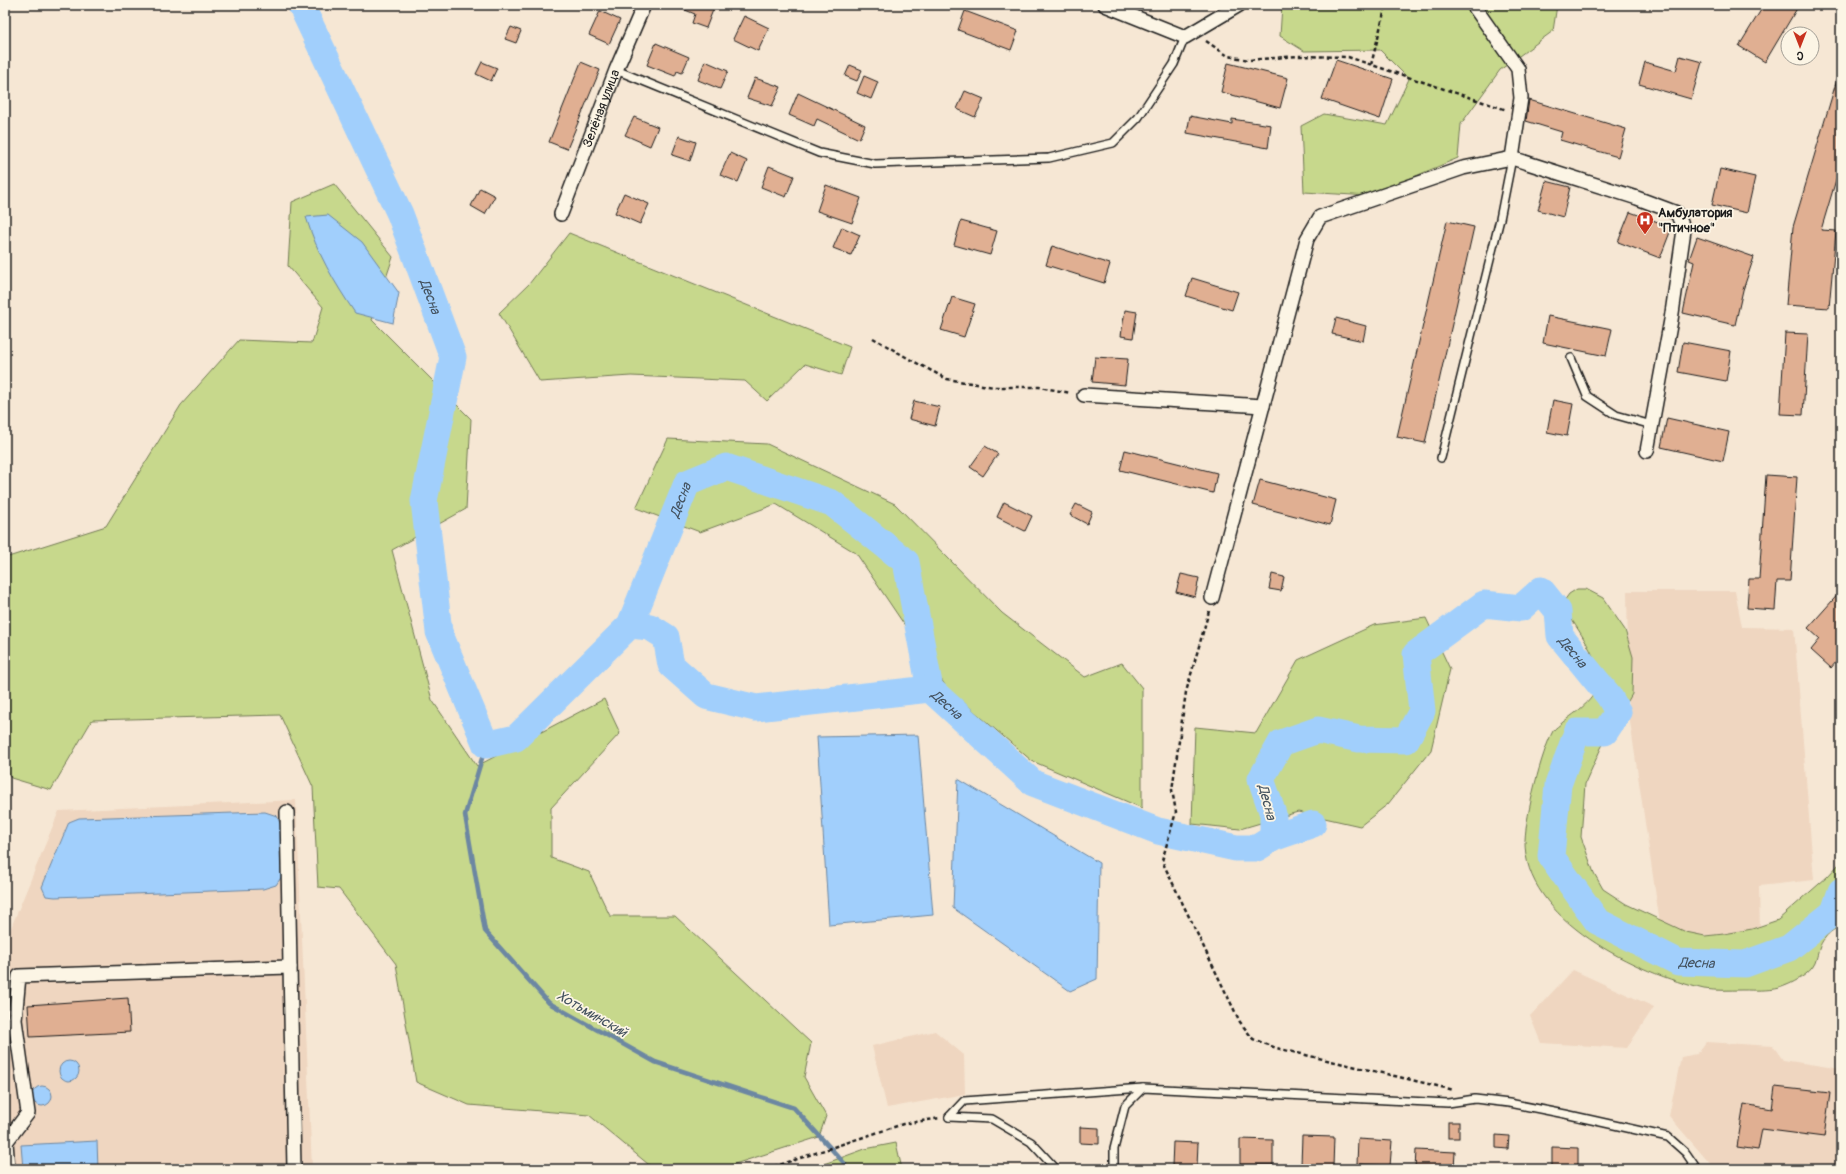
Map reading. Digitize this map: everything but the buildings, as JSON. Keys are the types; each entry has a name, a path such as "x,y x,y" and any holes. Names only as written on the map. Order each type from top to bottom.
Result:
{"street":[{"name":"Зелёная улица","path":"561,214 616,70 644,5"},
{"path":"1105,5 1190,35 1239,5"},
{"path":"1473,5 1518,69 1521,98 1512,158"},
{"path":"1212,598 1307,239 1320,217 1463,168 1512,158 1677,212 1684,230 1671,320 1647,451"},
{"path":"1084,395 1263,406"},
{"path":"287,812 294,1169"},
{"path":"8,1169 6,1142 28,1114 15,1020 19,976 290,967"}],"lane":[{"path":"616,70 819,153 875,164 1049,158 1113,143 1138,118 1174,64 1190,35"},
{"path":"1441,458 1500,219 1512,158"},
{"path":"1571,358 1587,396 1616,415 1652,426"},
{"path":"1114,1169 1114,1149 1125,1106 1143,1088"},
{"path":"948,1117 964,1101 1143,1088 1448,1102 1475,1099 1509,1103 1565,1114 1668,1137 1686,1153 1697,1169"},
{"path":"948,1117 992,1119 1031,1142 1056,1169"}],"path":[{"path":"1371,65 1386,5"},
{"path":"1190,35 1228,56 1249,60 1298,56 1348,57 1440,86 1519,115"},
{"path":"873,338 947,379 994,387 1039,387 1084,395"},
{"path":"1212,598 1186,692 1172,790 1175,817 1162,861 1240,1022 1253,1039 1276,1048 1455,1090"},
{"path":"767,1169 903,1124 948,1117"}],"shaded area":[{"path":"1627,591 1735,591 1742,627 1794,628 1814,880 1759,886 1760,933 1662,937 1629,715"},
{"path":"296,800 312,1169 5,1169 6,940 59,811"},
{"path":"1573,970 1654,1007 1627,1048 1541,1043 1530,1016"},
{"path":"935,1031 964,1055 965,1094 887,1108 872,1046"},
{"path":"1706,1042 1773,1046 1783,1060 1841,1069 1841,1169 1727,1169 1713,1167 1669,1116 1681,1057 1697,1054"}],"green space":[{"path":"1282,5 1557,5 1553,31 1500,70 1461,124 1458,158 1369,196 1304,192 1301,126 1324,114 1387,125 1409,79 1380,50 1304,51 1280,36"},
{"path":"334,184 393,257 372,320 471,419 466,509 392,550 432,700 477,766 604,699 620,733 551,808 551,858 589,872 610,916 675,916 811,1043 804,1077 826,1116 819,1137 719,1169 654,1169 589,1115 469,1105 416,1082 396,964 339,889 318,887 313,787 280,715 92,720 51,790 11,778 5,767 5,558 106,526 181,405 239,340 312,343 323,307 288,266 292,202"},
{"path":"569,233 850,347 841,375 805,364 767,401 745,381 631,376 540,382 499,313 529,284"},
{"path":"668,439 767,444 895,504 1002,613 1085,677 1122,663 1142,688 1142,808 1032,761 947,688 856,553 776,504 700,532 636,508"},
{"path":"1577,589 1586,589 1603,598 1625,630 1633,657 1632,694 1601,748 1585,784 1581,837 1594,873 1603,889 1626,904 1686,932 1705,936 1724,934 1752,929 1778,920 1827,877 1841,862 1841,926 1830,932 1823,940 1813,967 1805,975 1779,988 1770,990 1713,990 1678,982 1648,971 1589,939 1564,918 1543,895 1529,869 1525,840 1528,816 1535,784 1548,741 1553,731 1585,705 1594,694 1598,682 1598,673 1592,654 1582,635 1565,609 1564,601 1569,594"},
{"path":"1426,618 1450,669 1431,750 1388,804 1360,826 1298,812 1240,829 1192,824 1195,727 1256,733 1298,660 1374,625"},
{"path":"896,1143 902,1169 810,1169 865,1149"}],"water":[{"path":"328,215 362,242 399,293 393,323 355,313 340,290 315,243 306,217"},
{"path":"918,735 933,915 829,925 817,737"},
{"path":"958,779 1099,863 1097,979 1070,991 953,908"},
{"path":"265,812 277,816 282,828 284,873 276,885 263,889 55,897 46,896 42,887 69,822 79,818"},
{"path":"69,1061 76,1064 79,1071 76,1078 69,1081 62,1078 59,1071 62,1064"},
{"path":"42,1086 49,1089 52,1096 49,1103 42,1106 35,1103 32,1096 35,1089"},
{"path":"97,1141 98,1169 23,1169 21,1145"}],"waterway":[{"name":"Десна","path":"301,5 400,214 453,357 424,501 439,632 486,745 516,738 630,625 687,483 726,467 832,503 906,562 930,689 1033,783 1158,831 1236,848 1257,848 1273,838 1273,814 1261,779 1281,743 1318,730 1359,739 1406,740 1422,711 1416,654 1484,604 1521,608 1541,590 1558,611 1560,636 1609,696 1618,712 1605,732 1577,732 1558,785 1551,856 1597,921 1678,962 1745,964 1789,948 1834,912 1841,891"},
{"path":"630,625 650,627 666,637 671,665 706,696 756,708 930,689"},
{"name":"Хотьминский","path":"486,745 465,815 485,931 549,1003 655,1062 794,1108 845,1164 844,1169"},
{"path":"1273,838 1313,824"}],"place":[{"name":"Амбулатория \"Птичное\"","path":"1645,235"}]}
